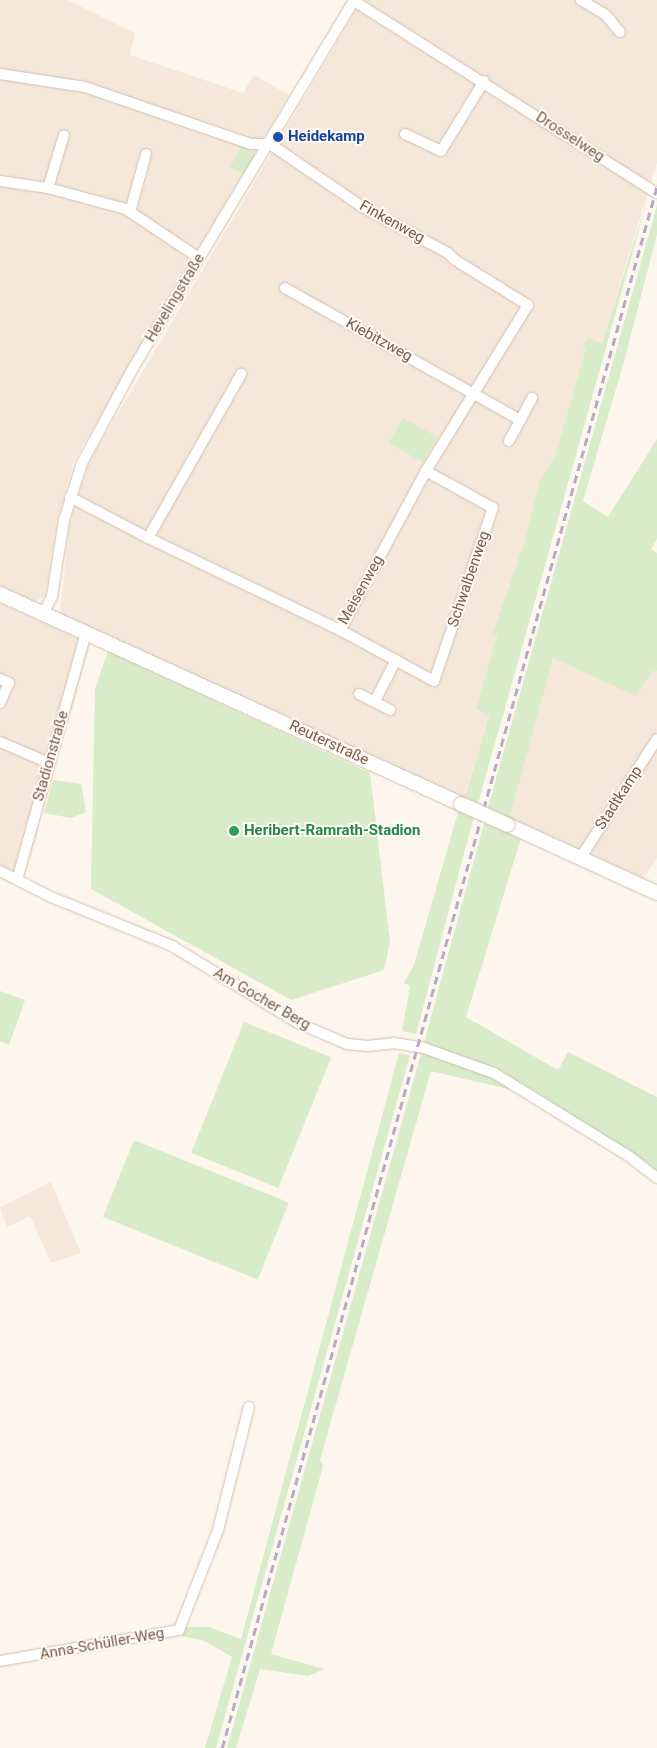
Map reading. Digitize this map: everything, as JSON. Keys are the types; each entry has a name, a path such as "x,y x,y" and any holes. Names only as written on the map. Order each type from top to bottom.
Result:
{"street":[{"name":"Drosselweg","path":"354,0 657,193"},
{"name":"Hevelingstraße","path":"43,614 56,579 70,497 96,437 199,258 270,144 354,0"},
{"path":"582,0 606,15 620,32"},
{"path":"0,74 85,87 251,144 270,144"},
{"path":"405,134 442,151 484,82"},
{"path":"48,188 64,135"},
{"name":"Finkenweg","path":"270,144 360,206 448,253 455,260 516,297"},
{"path":"130,212 146,154"},
{"path":"0,181 48,188 130,212 199,258"},
{"name":"Kiebitzweg","path":"285,288 473,392"},
{"name":"Meisenweg","path":"70,497 148,538 340,630 426,472 473,392 528,305 516,297"},
{"path":"148,538 241,374"},
{"path":"473,392 520,420"},
{"path":"509,441 532,398"},
{"name":"Schwalbenweg","path":"340,630 434,681 493,508 426,472"},
{"name":"Reuterstraße","path":"0,594 657,893"},
{"name":"Stadionstraße","path":"17,880 86,633"},
{"path":"375,701 396,660"},
{"path":"0,679 9,683 0,704"},
{"path":"359,694 390,710"},
{"name":"Stadtkamp","path":"581,857 657,739"},
{"path":"0,742 49,763"},
{"name":"Am Gocher Berg","path":"0,871 172,946 298,1023 347,1044 367,1046 394,1043 424,1048 487,1070 564,1115 657,1178"},
{"name":"Anna-Schüller-Weg","path":"0,1661 179,1630 218,1530 248,1407"}],"shaded area":[{"path":"0,0 67,0 135,33 130,55 243,93 254,75 289,95 74,461 57,523 46,595 31,604 0,590"},
{"path":"362,0 657,0 657,162 602,344 583,346 586,348 555,456 539,482 524,543 494,633 497,634 477,709 489,714 464,800 60,616 69,524 89,462"},
{"path":"0,603 90,644 21,888 0,878"},
{"path":"553,657 636,695 652,671 657,671 657,732 581,851 509,821"},
{"path":"657,744 657,858 641,882 588,857 587,853"},
{"path":"51,1182 81,1253 51,1263 30,1216 7,1227 0,1207"}],"green space":[{"path":"241,146 255,153 244,175 230,167"},
{"path":"649,194 477,807 464,801 489,715 476,709 497,635 493,633 524,543 539,482 555,456 586,348 583,346 588,337 602,344"},
{"path":"657,205 657,234 625,358 583,501 608,517 657,439 657,539 651,549 657,553 657,671 652,671 636,696 553,658 509,821 487,811"},
{"path":"403,418 437,437 423,462 389,443"},
{"name":"Heribert-Ramrath-Stadion","path":"108,651 370,773 390,942 384,970 291,1000 91,889 95,689"},
{"path":"53,780 81,784 86,812 71,818 44,813"},
{"path":"459,809 474,816 416,1034 402,1031 410,986 404,983 414,965"},
{"path":"485,820 521,838 466,1017 558,1070 568,1052 657,1097 657,1175 488,1067 423,1046"},
{"path":"0,991 25,1000 9,1045 0,1041"},
{"path":"244,1022 331,1057 278,1188 191,1153"},
{"path":"422,1050 486,1071 512,1090 431,1071 320,1460 323,1466 271,1654 324,1669 308,1676 260,1669 236,1748 227,1748"},
{"path":"399,1053 410,1055 216,1748 205,1748 232,1657 205,1641 181,1636 184,1627 209,1627 241,1639"},
{"path":"134,1140 289,1203 258,1280 103,1217"}],"railway":[{"path":"222,1748 657,186"}],"place":[{"name":"Heidekamp","path":"278,137"},
{"name":"Heribert-Ramrath-Stadion","path":"234,831"}]}
